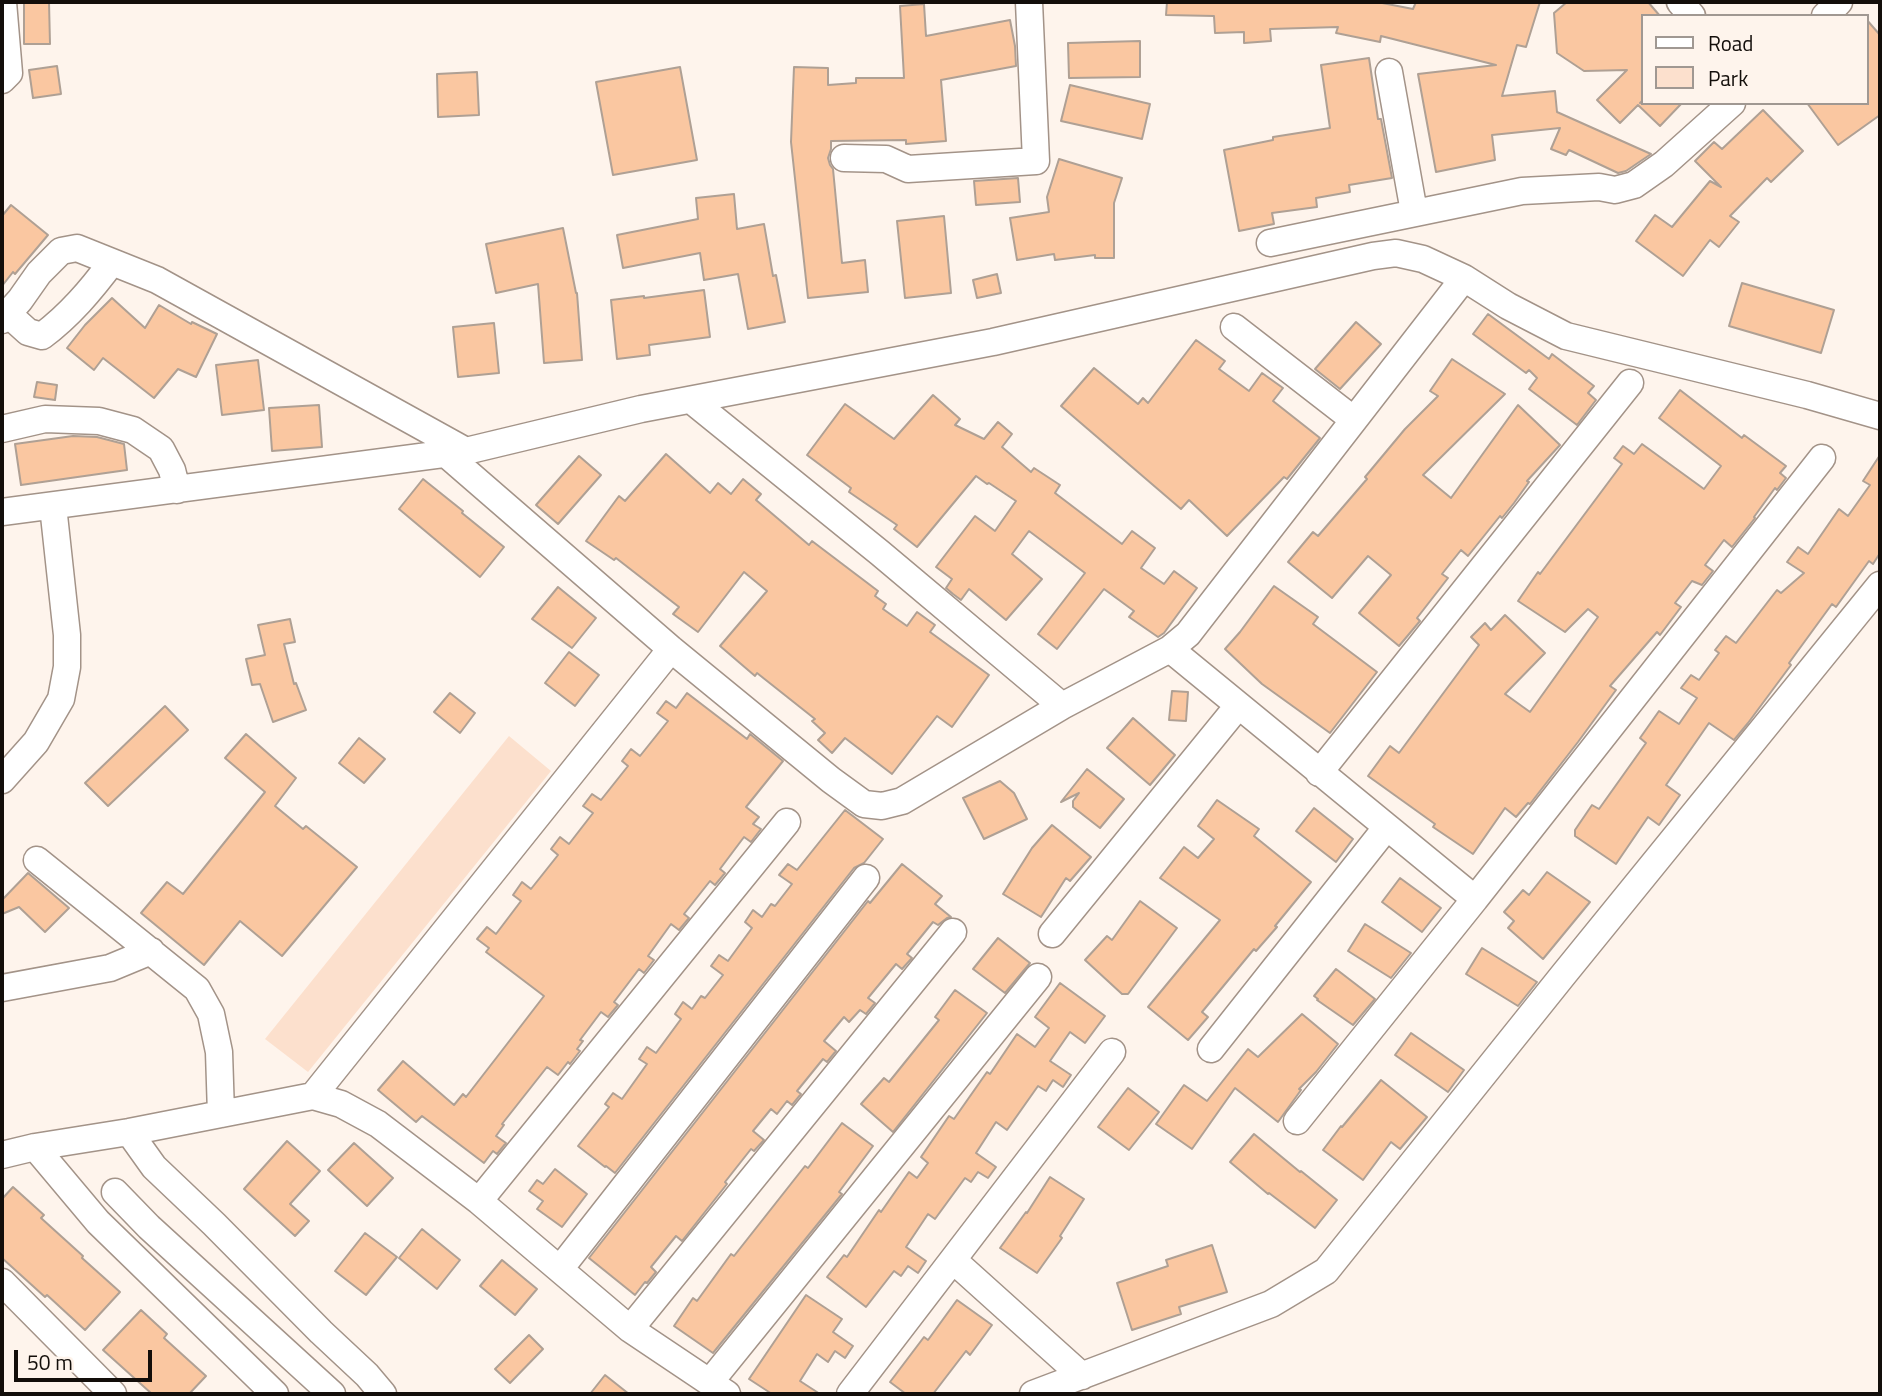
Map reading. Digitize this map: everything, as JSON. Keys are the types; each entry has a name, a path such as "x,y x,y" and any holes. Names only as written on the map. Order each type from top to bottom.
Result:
{"street":[{"path":"2,80 9,73 10,62 4,2"},
{"path":"844,158 887,159 908,169 1036,161 1029,2"},
{"path":"1389,72 1414,212"},
{"path":"1270,243 1522,191 1599,187 1615,190 1634,185 1664,164 1730,105"},
{"path":"112,262 88,294 42,336 28,332 5,317 39,273 61,251 77,248 112,262 157,281 456,452 671,649 831,780 864,804 882,806 902,801 1062,706 1170,649 1188,634 1464,278"},
{"path":"2,512 456,452 641,410 993,342 1396,253 1423,258 1464,278 1508,306 1566,336 1880,415"},
{"path":"1234,327 1354,420"},
{"path":"1319,773 1630,383"},
{"path":"691,400 1062,706"},
{"path":"2,429 45,419 99,421 134,430 161,449 172,470 177,490"},
{"path":"1297,1121 1822,458"},
{"path":"2,780 36,742 61,699 67,667 67,635 52,506"},
{"path":"1033,1394 1271,1304 1326,1271 1880,585"},
{"path":"313,1096 671,649"},
{"path":"1170,649 1475,899"},
{"path":"1052,934 1238,706"},
{"path":"478,1201 787,821"},
{"path":"1212,1049 1386,828"},
{"path":"37,860 197,989 211,1014 219,1052 221,1114"},
{"path":"560,1269 866,878"},
{"path":"630,1329 953,932"},
{"path":"2,988 110,968 151,951"},
{"path":"2,1155 313,1096 341,1104 378,1124 478,1201 630,1329 718,1388 1038,977"},
{"path":"850,1394 1112,1052"},
{"path":"129,1132 154,1167 367,1375 383,1394"},
{"path":"35,1147 98,1222 275,1394"},
{"path":"77,1197 115,1192 143,1182 154,1167"},
{"path":"115,1192 149,1227 332,1394"},
{"path":"953,1260 1082,1376"},
{"path":"2,1282 113,1394"}],"green space":[{"path":"509,736 551,771 308,1072 265,1039"}],"building":[{"path":"24,2 49,2 50,44 24,44"},
{"path":"1167,2 1377,2 1413,9 1416,2 1540,2 1526,47 1517,45 1502,96 1555,91 1557,112 1651,154 1626,171 1618,173 1569,150 1566,155 1551,149 1560,128 1492,135 1495,160 1436,172 1418,74 1496,65 1381,36 1380,42 1336,33 1338,27 1270,29 1271,41 1244,43 1244,32 1215,33 1214,16 1166,15"},
{"path":"1567,2 1648,2 1658,14 1640,14 1640,105 1680,105 1660,126 1638,105 1620,123 1597,100 1627,70 1584,71 1557,53 1554,13"},
{"path":"924,4 926,36 1010,20 1016,66 941,80 946,141 906,144 906,140 831,141 828,158 833,169 842,263 865,260 868,292 808,298 791,142 794,67 828,68 828,85 856,83 856,78 904,78 900,6"},
{"path":"1868,21 1880,35 1880,115 1838,145 1808,105 1868,105"},
{"path":"1140,41 1140,77 1069,78 1068,43"},
{"path":"1369,58 1378,119 1381,119 1392,178 1349,185 1350,192 1316,198 1317,207 1272,213 1274,224 1239,231 1224,150 1273,140 1273,137 1330,128 1321,65"},
{"path":"57,66 61,94 33,98 29,70"},
{"path":"680,67 697,160 613,175 596,82"},
{"path":"477,72 479,115 438,117 437,74"},
{"path":"1070,85 1150,104 1142,139 1061,121"},
{"path":"1763,110 1803,151 1771,182 1767,178 1730,216 1739,222 1719,247 1710,240 1683,276 1636,241 1655,215 1672,227 1710,181 1721,187 1695,161 1714,142 1722,149"},
{"path":"1059,159 1122,178 1114,203 1114,258 1095,258 1095,255 1055,260 1054,254 1017,260 1010,218 1049,212 1047,197"},
{"path":"1018,178 1020,202 976,205 974,181"},
{"path":"734,194 737,229 764,224 785,322 748,329 738,274 704,280 700,253 623,268 617,235 698,219 696,198"},
{"path":"11,205 48,235 2,286 2,216"},
{"path":"944,216 951,293 905,298 897,221"},
{"path":"563,228 577,293 582,360 544,363 538,284 496,293 486,244"},
{"path":"997,274 1001,293 977,298 973,280"},
{"path":"1742,283 1834,310 1821,353 1729,326"},
{"path":"704,290 710,337 649,345 650,355 617,359 611,300"},
{"path":"112,298 145,328 159,305 191,324 192,322 217,334 196,377 178,369 154,398 103,358 94,370 67,348"},
{"path":"1488,314 1549,359 1552,354 1594,386 1588,393 1596,400 1577,425 1529,389 1537,378 1529,370 1526,373 1473,334"},
{"path":"1356,322 1381,344 1340,389 1315,369"},
{"path":"494,323 499,373 458,377 453,327"},
{"path":"1196,340 1225,361 1219,369 1249,391 1262,373 1283,388 1273,401 1320,438 1287,479 1284,477 1227,536 1189,500 1181,509 1061,406 1094,368 1138,404 1143,398 1148,403"},
{"path":"1452,359 1505,394 1423,475 1451,498 1518,405 1560,445 1527,481 1529,482 1514,503 1468,556 1461,550 1442,574 1448,578 1417,618 1420,621 1399,646 1359,613 1391,575 1368,556 1332,598 1288,562 1313,532 1318,536 1405,429 1438,396 1430,391"},
{"path":"258,360 264,410 222,415 216,365"},
{"path":"37,382 57,385 55,400 34,397"},
{"path":"1680,390 1742,438 1744,435 1786,466 1780,473 1786,478 1777,490 1775,488 1732,547 1724,540 1705,565 1713,571 1702,585 1692,581 1675,603 1681,607 1660,635 1657,632 1610,686 1616,690 1530,804 1516,817 1505,808 1473,854 1433,827 1435,824 1368,776 1390,746 1399,753 1479,645 1471,637 1485,623 1491,630 1505,615 1545,653 1505,694 1530,712 1598,617 1588,609 1565,632 1518,601 1622,464 1614,458 1623,446 1634,454 1642,444 1704,489 1721,466 1659,418"},
{"path":"933,395 960,419 955,425 984,439 998,422 1012,434 1002,447 1031,472 1034,468 1060,485 1055,493 1122,544 1132,531 1155,548 1141,568 1164,584 1174,571 1197,588 1164,633 1158,637 1129,617 1134,611 1104,589 1057,649 1038,634 1085,573 1029,531 1012,554 1042,579 1006,620 969,589 961,600 953,594 946,588 952,579 936,567 975,516 995,531 1016,501 976,476 917,547 894,529 897,525 849,492 851,488 807,455 845,404 894,439"},
{"path":"319,405 322,447 272,451 269,408"},
{"path":"73,436 97,437 124,444 127,470 21,485 15,444"},
{"path":"666,454 710,493 718,483 731,494 743,479 761,494 756,500 809,545 812,541 878,591 875,596 886,604 883,609 907,626 917,612 935,625 930,632 989,675 952,727 937,716 892,774 845,738 832,753 818,740 825,733 812,721 815,719 757,673 755,676 720,646 767,591 744,572 698,632 673,614 679,607 616,558 614,560 586,541 619,496 625,501"},
{"path":"1880,455 1880,553 1873,564 1869,561 1836,607 1832,604 1748,723 1734,740 1709,723 1666,785 1680,795 1659,825 1648,817 1616,864 1575,836 1575,830 1592,805 1599,809 1646,743 1640,738 1659,711 1679,724 1697,698 1681,688 1691,675 1699,680 1719,653 1715,650 1726,636 1736,643 1777,590 1781,593 1804,573 1787,562 1798,547 1808,554 1839,509 1848,516 1870,485 1863,481"},
{"path":"579,456 601,475 558,524 536,505"},
{"path":"423,479 504,547 480,577 399,509"},
{"path":"1274,586 1318,617 1313,624 1377,672 1330,733 1262,684 1225,649"},
{"path":"558,587 596,618 572,648 532,619"},
{"path":"290,619 295,642 284,644 294,684 296,683 306,710 273,722 260,684 252,685 246,659 265,655 258,625"},
{"path":"569,652 599,675 575,706 545,683"},
{"path":"1172,691 1188,692 1186,721 1169,720"},
{"path":"450,693 475,713 460,733 434,712"},
{"path":"687,693 747,739 750,734 783,761 746,807 759,817 753,824 761,829 751,842 744,837 720,869 725,873 715,885 710,881 684,914 689,918 679,930 671,924 648,956 654,960 644,973 639,969 614,1002 618,1005 608,1017 601,1012 580,1040 583,1041 577,1049 580,1051 570,1064 568,1062 558,1075 547,1067 502,1124 504,1125 496,1136 506,1143 497,1154 493,1151 484,1163 422,1116 416,1122 378,1090 403,1061 454,1105 463,1094 466,1097 544,996 486,952 489,948 477,939 487,927 496,934 521,901 513,895 522,882 531,889 558,855 551,849 560,837 569,844 593,813 583,806 592,794 601,800 628,766 622,761 631,749 640,756 668,721 657,713 666,701 676,708"},
{"path":"165,706 188,730 108,806 85,783"},
{"path":"1133,718 1175,755 1150,785 1107,748"},
{"path":"246,734 296,778 275,806 303,829 306,826 357,867 282,956 240,921 204,965 141,913 167,882 183,894 265,792 225,758"},
{"path":"359,738 385,759 364,783 339,763"},
{"path":"1087,769 1124,799 1100,828 1073,807 1073,801 1079,793 1061,802"},
{"path":"1000,781 1014,793 1027,819 984,839 963,798"},
{"path":"1217,800 1259,829 1254,836 1311,882 1275,926 1277,927 1256,951 1254,949 1202,1012 1208,1017 1188,1040 1148,1007 1220,920 1160,878 1184,847 1198,858 1214,839 1198,826"},
{"path":"1314,808 1353,839 1336,862 1296,831"},
{"path":"845,810 883,839 864,863 854,868 615,1173 605,1167 578,1146 609,1107 605,1104 613,1093 622,1099 647,1064 639,1059 647,1047 656,1053 681,1019 675,1014 683,1002 692,1009 701,996 705,998 723,975 711,966 719,955 728,961 752,928 745,922 753,910 762,917 771,904 775,906 792,884 779,875 788,864 797,870"},
{"path":"1052,825 1091,857 1070,881 1066,878 1041,917 1003,894 1032,848"},
{"path":"902,864 942,896 935,904 951,917 938,925 933,922 907,954 912,958 902,969 896,964 868,998 875,1003 866,1014 860,1010 849,1022 844,1017 824,1041 836,1051 827,1062 823,1059 797,1091 801,1094 792,1105 787,1101 777,1114 771,1109 753,1131 764,1140 754,1151 751,1149 682,1241 676,1236 651,1267 656,1272 635,1295 589,1258 868,901 870,903"},
{"path":"1547,872 1590,902 1543,959 1508,928 1514,921 1504,912 1523,890 1529,895"},
{"path":"28,873 69,908 45,932 19,907 2,914 2,900"},
{"path":"1400,878 1441,908 1422,932 1382,902"},
{"path":"1140,901 1177,928 1128,994 1122,994 1085,960 1107,936 1112,940"},
{"path":"1365,924 1411,953 1391,978 1348,951"},
{"path":"998,938 1030,963 1005,993 973,969"},
{"path":"1482,948 1537,982 1518,1006 1466,974"},
{"path":"1336,969 1375,999 1353,1025 1314,996"},
{"path":"1060,983 1105,1016 1085,1043 1070,1032 1050,1061 1071,1075 1063,1087 1053,1080 1046,1091 1038,1086 1007,1130 996,1122 976,1153 996,1167 988,1178 978,1172 971,1182 965,1178 935,1219 928,1214 906,1247 926,1261 918,1273 908,1266 901,1276 894,1271 866,1307 827,1277 844,1255 847,1257 909,1172 917,1178 928,1163 921,1157 949,1116 954,1119 987,1072 990,1074 1017,1034 1035,1047 1049,1028 1035,1017"},
{"path":"955,990 987,1013 893,1132 861,1104 884,1078 889,1082 939,1020 935,1017"},
{"path":"1302,1014 1338,1044 1299,1089 1301,1090 1278,1122 1235,1088 1192,1149 1156,1124 1184,1085 1207,1101 1248,1049 1258,1057"},
{"path":"1411,1033 1464,1070 1448,1092 1395,1055"},
{"path":"1381,1080 1427,1117 1400,1149 1391,1142 1363,1180 1323,1150"},
{"path":"1128,1088 1159,1112 1129,1150 1098,1127"},
{"path":"842,1123 873,1146 839,1192 842,1194 713,1353 674,1326 693,1298 697,1301 731,1254 734,1256"},
{"path":"1254,1134 1337,1200 1315,1228 1230,1162"},
{"path":"287,1141 320,1171 290,1204 309,1221 295,1236 244,1189"},
{"path":"354,1143 393,1178 367,1206 328,1170"},
{"path":"555,1169 587,1194 562,1227 537,1209 543,1201 529,1191 537,1180 543,1184"},
{"path":"1050,1177 1084,1199 1060,1236 1062,1238 1037,1273 1000,1248"},
{"path":"13,1187 44,1215 41,1218 120,1292 85,1330 2,1258 2,1199"},
{"path":"422,1229 460,1260 437,1289 399,1258"},
{"path":"365,1233 397,1257 366,1295 335,1271"},
{"path":"1212,1245 1227,1292 1179,1307 1181,1314 1132,1330 1117,1283 1168,1266 1166,1260"},
{"path":"502,1260 537,1289 515,1315 480,1286"},
{"path":"806,1295 842,1319 833,1332 853,1346 845,1358 835,1351 828,1362 817,1354 800,1381 820,1394 772,1394 749,1379"},
{"path":"957,1300 992,1325 970,1355 966,1351 933,1394 906,1394 890,1382 924,1337 928,1340"},
{"path":"141,1310 167,1334 164,1338 206,1376 189,1394 152,1394 103,1350"},
{"path":"529,1335 543,1349 510,1383 495,1369"},
{"path":"605,1375 629,1394 590,1394"}]}
